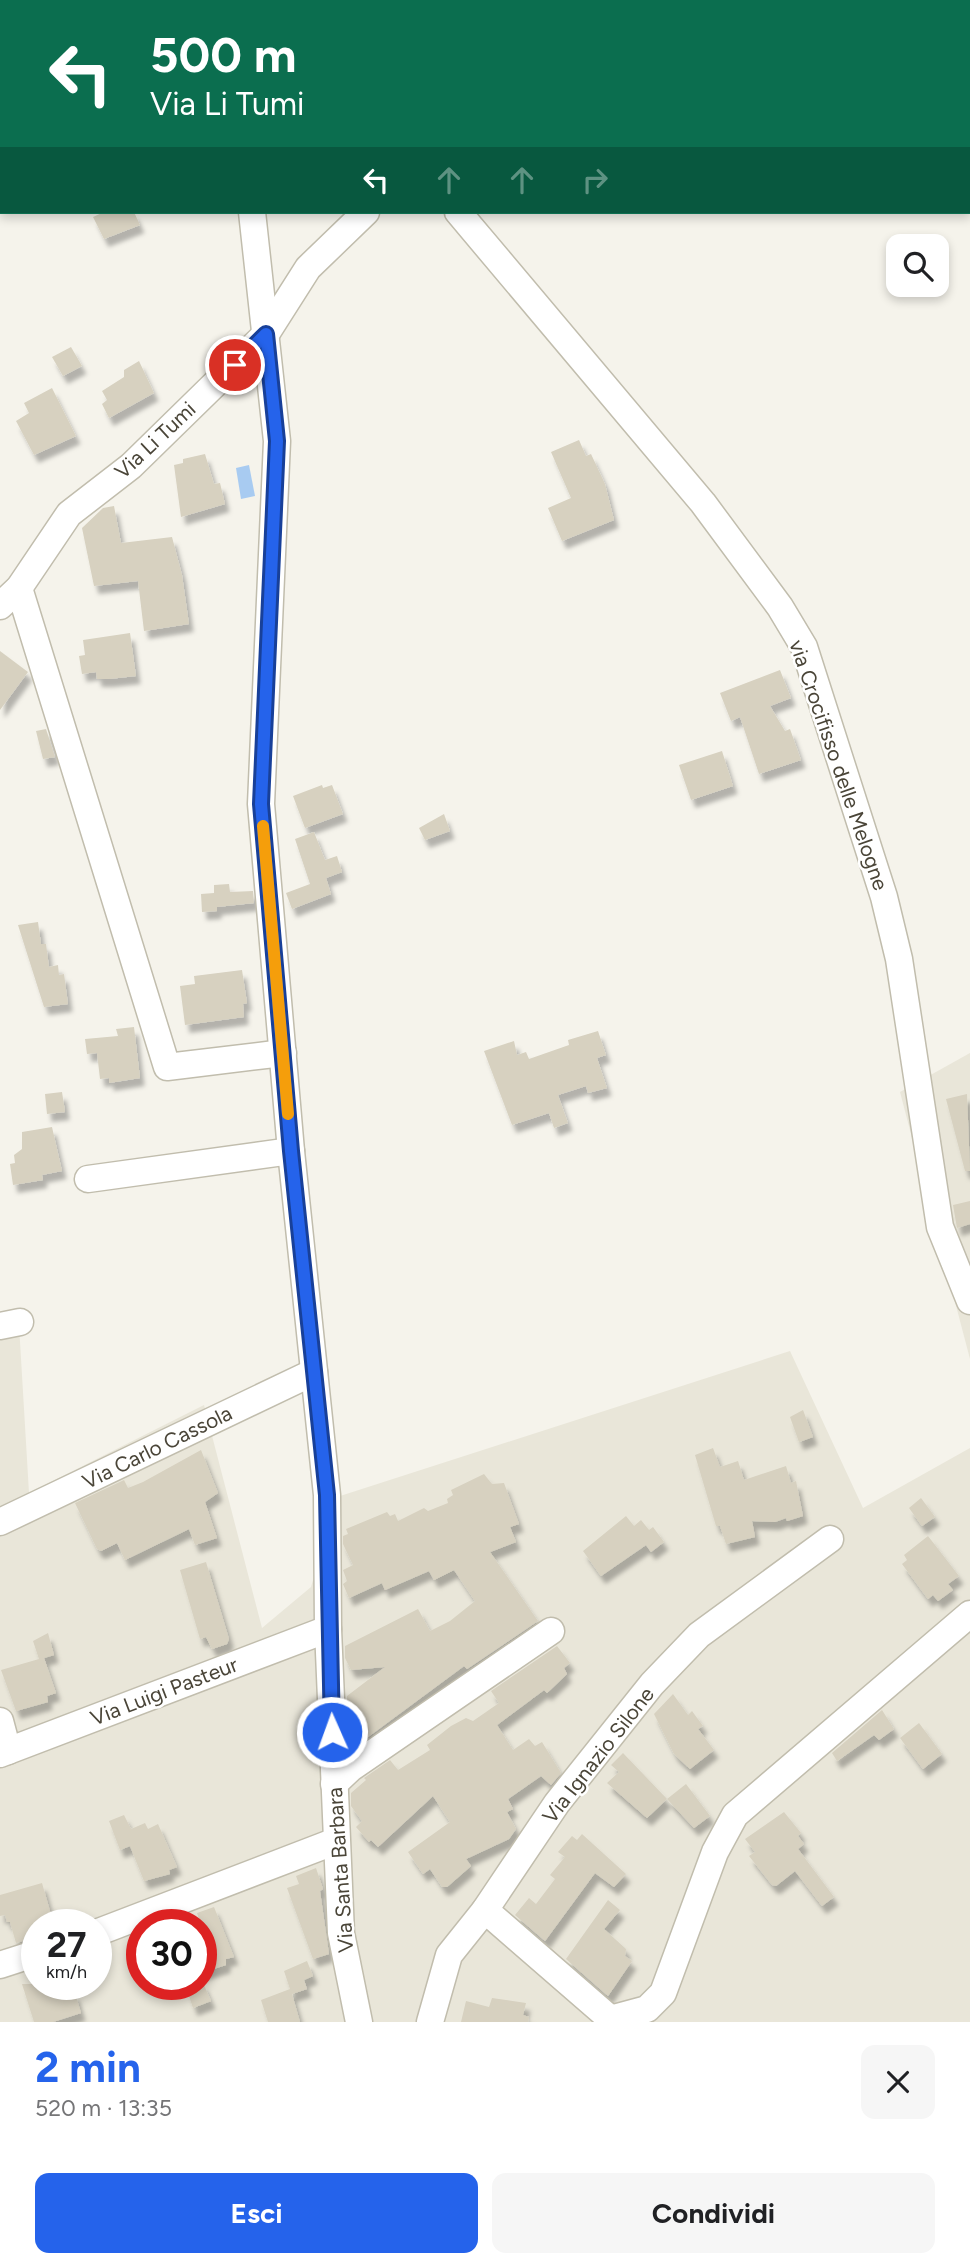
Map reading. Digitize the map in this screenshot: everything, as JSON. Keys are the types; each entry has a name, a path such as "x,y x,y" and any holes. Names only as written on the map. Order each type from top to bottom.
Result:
{"street":[{"name":"Via Santa Barbara","path":"252,214 277,441 261,804 291,1151 327,1495 328,1629 341,1933 359,2022"},
{"name":"Via Li Tumi","path":"9,597 69,514 131,466 266,334 309,268 364,214"},
{"name":"via Crocifisso delle Melogne","path":"460,214 703,503 780,607 804,647 890,922 899,959 940,1227 970,1301"},
{"path":"9,597 167,1068 283,1053"},
{"path":"88,1179 291,1151"},
{"name":"Via Carlo Cassola","path":"0,1522 314,1371"},
{"name":"Via Ignazio Silone","path":"430,2022 449,1955 485,1910 557,1803 652,1684 699,1635 830,1539"},
{"path":"485,1910 612,2020 647,2009 663,1993 715,1852 735,1815 970,1614"},
{"name":"Via Luigi Pasteur","path":"4,1752 328,1629"},
{"path":"334,1784 351,1768 551,1631"},
{"path":"0,1721 4,1752"},
{"path":"112,1927 335,1841"},
{"path":"0,1965 21,1958"}],"shaded area":[{"path":"970,1053 970,1359 900,1092"},
{"path":"18,1308 29,1493 204,1405 262,1628 311,1587 337,1497 790,1351 863,1508 970,1448 970,2022 0,2022 0,1312"}],"water":[{"path":"249,465 255,496 241,499 236,468"}],"building":[{"path":"100,214 135,214 140,225 104,239 93,217"},
{"path":"71,347 82,366 63,376 52,357"},
{"path":"139,361 154,393 109,418 102,404 107,400 102,391 124,377 124,370"},
{"path":"52,388 76,436 34,455 16,421 29,413 24,403"},
{"path":"579,440 586,456 591,454 605,484 614,520 562,541 548,508 571,498 551,452"},
{"path":"205,454 214,484 220,483 225,504 181,517 174,465 183,463 183,459"},
{"path":"114,506 121,543 172,537 182,575 189,624 144,631 138,581 94,586 82,528 103,508"},
{"path":"130,633 136,676 97,679 96,672 82,674 79,656 85,655 83,640"},
{"path":"0,651 28,672 0,710"},
{"path":"780,670 791,698 770,706 785,731 790,729 801,760 759,774 740,717 731,721 720,693"},
{"path":"46,729 55,757 43,759 36,731"},
{"path":"722,751 733,786 691,800 679,765"},
{"path":"322,785 323,788 332,785 343,814 305,828 293,796"},
{"path":"444,814 450,831 425,840 419,828"},
{"path":"314,832 325,860 337,856 342,872 326,878 331,894 292,909 286,893 310,884 295,839"},
{"path":"229,884 230,892 253,891 254,903 217,907 217,911 202,912 201,894 214,893 214,885"},
{"path":"38,922 41,944 46,944 49,967 58,965 59,975 64,974 68,1004 44,1007 18,925"},
{"path":"242,970 247,1003 243,1004 244,1017 185,1025 180,986 195,984 194,976"},
{"path":"134,1027 140,1078 109,1083 109,1078 100,1079 97,1053 87,1054 85,1039 118,1036 116,1029"},
{"path":"598,1031 606,1055 597,1058 607,1088 588,1093 586,1086 558,1095 568,1123 554,1128 549,1113 512,1125 484,1051 514,1041 517,1055 526,1052 529,1059 569,1045 568,1040"},
{"path":"62,1092 65,1112 47,1114 45,1094"},
{"path":"967,1094 970,1171 965,1171 946,1099"},
{"path":"52,1127 62,1171 42,1175 43,1180 13,1185 10,1164 15,1163 14,1155 22,1149 22,1132"},
{"path":"970,1201 970,1224 957,1228 953,1205"},
{"path":"803,1410 813,1437 799,1442 790,1417"},
{"path":"713,1448 720,1467 738,1461 744,1480 786,1466 791,1483 796,1481 803,1516 787,1521 786,1518 775,1522 752,1521 755,1537 726,1544 720,1526 716,1526 695,1455"},
{"path":"201,1450 218,1493 205,1502 217,1538 195,1545 189,1529 125,1560 117,1543 101,1551 97,1549 75,1503 124,1480 128,1488 143,1482"},
{"path":"484,1474 492,1484 504,1483 519,1524 510,1527 516,1542 490,1552 538,1621 467,1669 464,1666 364,1740 349,1721 354,1718 347,1708 347,1696 385,1667 351,1670 345,1658 345,1646 418,1609 430,1631 450,1621 475,1601 454,1570 434,1580 429,1571 385,1590 382,1583 349,1598 343,1584 347,1581 343,1570 353,1565 343,1544 343,1536 348,1534 346,1529 387,1512 390,1516 395,1514 398,1521 424,1508 428,1511 448,1503 447,1499 453,1495 451,1490"},
{"path":"921,1498 935,1517 922,1526 909,1508"},
{"path":"626,1516 634,1526 641,1520 649,1530 653,1527 664,1542 651,1552 646,1545 601,1576 583,1551"},
{"path":"928,1536 959,1576 948,1584 953,1590 938,1601 933,1595 928,1599 902,1564 907,1560 904,1555"},
{"path":"206,1562 229,1639 227,1644 212,1649 206,1637 200,1639 180,1570"},
{"path":"48,1633 54,1655 44,1658 56,1693 47,1696 48,1702 16,1711 1,1670 39,1659 33,1641"},
{"path":"557,1646 570,1663 564,1668 567,1674 547,1693 544,1690 497,1725 513,1750 529,1739 535,1746 542,1742 561,1773 551,1785 541,1776 508,1799 513,1809 507,1812 516,1829 509,1839 466,1859 471,1866 447,1887 442,1887 430,1869 423,1874 408,1852 450,1822 433,1796 378,1847 371,1840 369,1842 356,1827 362,1821 351,1806 351,1793 366,1780 364,1778 390,1760 398,1770 430,1750 427,1745 451,1726 466,1718 473,1721 499,1703 491,1691"},
{"path":"673,1694 688,1715 692,1711 703,1726 698,1729 714,1750 690,1769 674,1754 654,1714"},
{"path":"882,1710 894,1729 879,1740 874,1735 837,1761 832,1753"},
{"path":"919,1723 942,1754 923,1769 900,1738"},
{"path":"623,1753 667,1799 647,1818 607,1783 619,1772 611,1765"},
{"path":"686,1784 710,1816 694,1828 667,1799"},
{"path":"784,1812 801,1833 798,1836 804,1844 798,1849 834,1897 822,1906 795,1871 776,1886 772,1885 749,1856 755,1852 745,1839"},
{"path":"124,1815 131,1829 145,1823 148,1829 158,1824 177,1867 169,1870 170,1874 144,1881 130,1846 120,1850 109,1821"},
{"path":"582,1834 626,1874 614,1887 595,1873 545,1941 515,1915 529,1898 536,1904 555,1879 550,1875 565,1857 558,1852 572,1836 577,1840"},
{"path":"316,1868 323,1889 320,1891 329,1954 313,1959 287,1888 299,1884 296,1876"},
{"path":"42,1883 49,1909 21,1909 21,1942 16,1943 10,1922 7,1922 5,1915 0,1916 0,1895"},
{"path":"608,1900 620,1910 604,1929 626,1949 625,1956 632,1961 608,1996 566,1959"},
{"path":"217,1914 234,1957 226,1959 226,1965 217,1968"},
{"path":"307,1961 313,1976 304,1980 307,1989 292,1994 300,2022 268,2022 261,2000 290,1989 284,1971"},
{"path":"492,1998 526,2003 523,2015 529,2017 528,2022 461,2022 466,2001 489,2007"},
{"path":"27,2000 77,2000 81,2013 53,2022 34,2022"},
{"path":"190,2000 211,2001 193,2008"}],"slow traffic":[{"path":"263,826 288,1114"}],"route":[{"path":"235,365 266,334 277,441 261,804 291,1151 327,1495 332,1732"}]}
